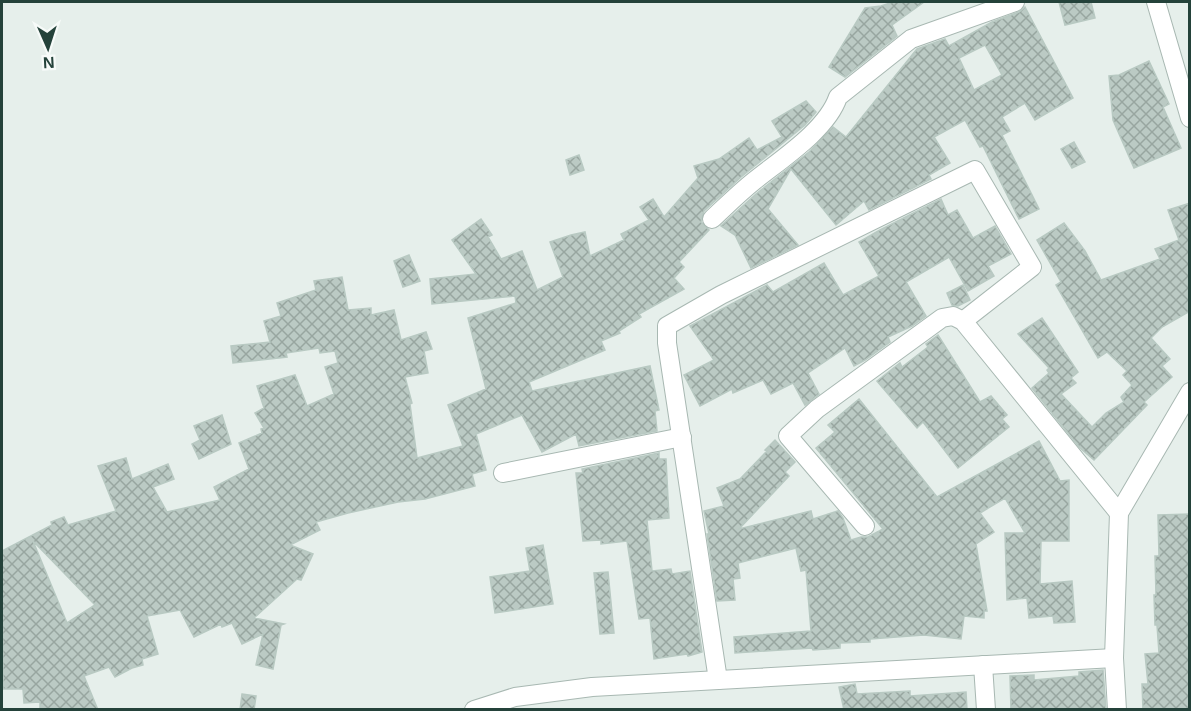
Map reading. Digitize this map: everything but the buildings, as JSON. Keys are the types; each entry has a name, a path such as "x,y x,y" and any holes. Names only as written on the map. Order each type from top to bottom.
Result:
{"street":[{"path":"712,219 752,182 795,149 834,110 838,97 911,39 1014,2"},
{"path":"1156,2 1190,118"},
{"path":"718,680 667,343 668,326 721,296 975,170 1032,267 963,321"},
{"path":"865,526 788,436 817,409 942,318 953,316 963,321 1119,513"},
{"path":"1117,710 1114,658 1119,513 1190,392"},
{"path":"503,473 682,437"},
{"path":"474,710 515,697 592,687 1114,658"},
{"path":"983,665 986,710"}]}
